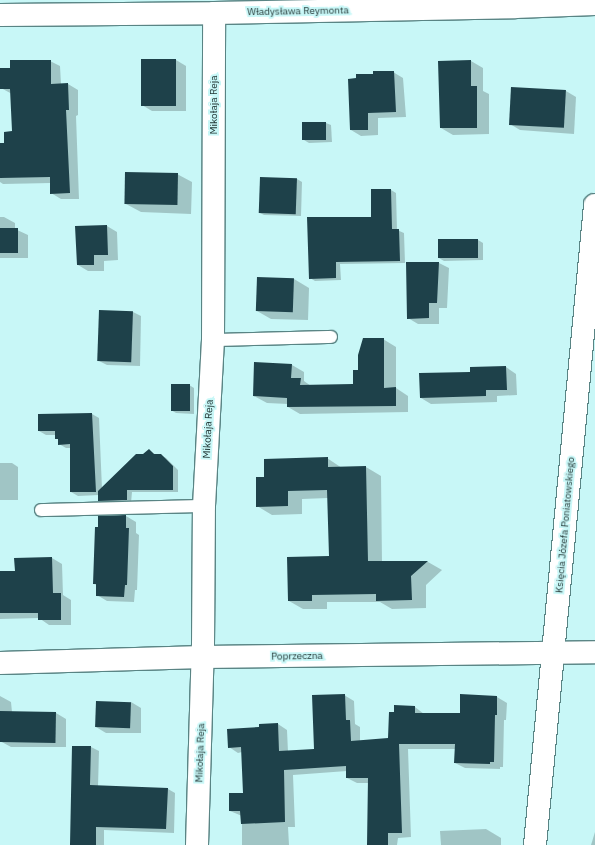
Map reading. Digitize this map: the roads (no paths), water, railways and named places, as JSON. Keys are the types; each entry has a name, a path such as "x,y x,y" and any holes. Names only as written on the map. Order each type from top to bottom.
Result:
{"street":[{"name":"Władysława Reymonta","path":"0,15 52,7 214,13 407,4 515,7 595,4"},
{"name":"Mikołaja Reja","path":"197,845 203,657 204,506 213,340 214,13"},
{"name":"Księcia Józefa Poniatowskiego","path":"535,845 595,205"},
{"name":"Poprzeczna","path":"0,663 203,657 595,652"}],"lane":[{"path":"213,340 330,337"},
{"path":"42,510 204,506"}]}
